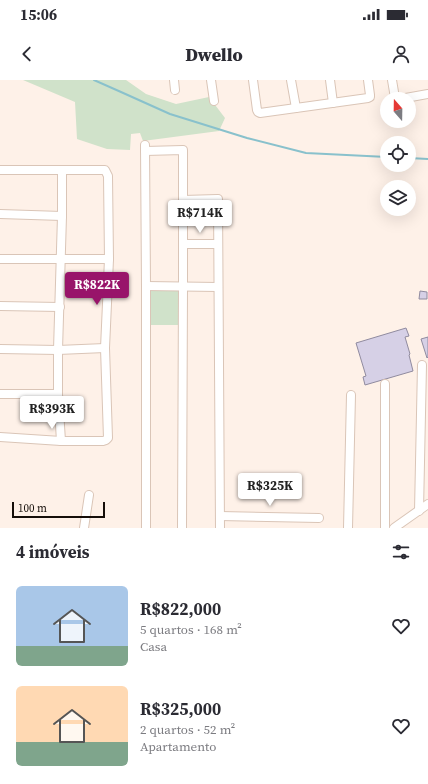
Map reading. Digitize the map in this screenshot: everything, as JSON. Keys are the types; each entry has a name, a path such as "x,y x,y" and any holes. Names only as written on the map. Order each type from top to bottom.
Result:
{"street":[{"path":"174,80 175,90"},
{"path":"211,80 214,101"},
{"path":"253,80 257,110 260,113 368,98 370,97 368,80"},
{"path":"291,80 296,108"},
{"path":"330,80 333,103"},
{"path":"392,80 394,92"},
{"path":"416,96 428,94"},
{"path":"146,528 145,148 183,150 182,528"},
{"path":"0,170 106,170 108,173 109,259 105,348 108,438 103,441 0,437"},
{"path":"60,440 58,350 62,170"},
{"path":"183,200 218,199 220,528"},
{"path":"0,214 62,216"},
{"path":"183,244 218,244"},
{"path":"0,258 109,259"},
{"path":"146,286 218,287"},
{"path":"0,306 60,307"},
{"path":"0,349 58,350 105,348"},
{"path":"419,511 422,365"},
{"path":"385,384 385,528"},
{"path":"0,394 58,394"},
{"path":"348,528 351,395"},
{"path":"84,528 89,495"},
{"path":"394,528 404,525 428,504"},
{"path":"220,516 319,518"}],"green space":[{"path":"23,80 126,80 146,94 176,104 209,97 225,118 219,131 143,141 140,133 131,134 130,150 107,149 77,139 75,102"},
{"path":"149,289 180,289 179,325 149,325"}],"building":[{"path":"420,291 427,292 427,299 419,299"},
{"path":"406,328 409,336 405,337 413,371 365,385 363,377 366,376 356,343"},
{"path":"428,337 428,357 427,358 421,339"}],"waterway":[{"path":"94,80 170,114 247,138 306,153 380,157"},
{"path":"416,158 428,159"}]}
